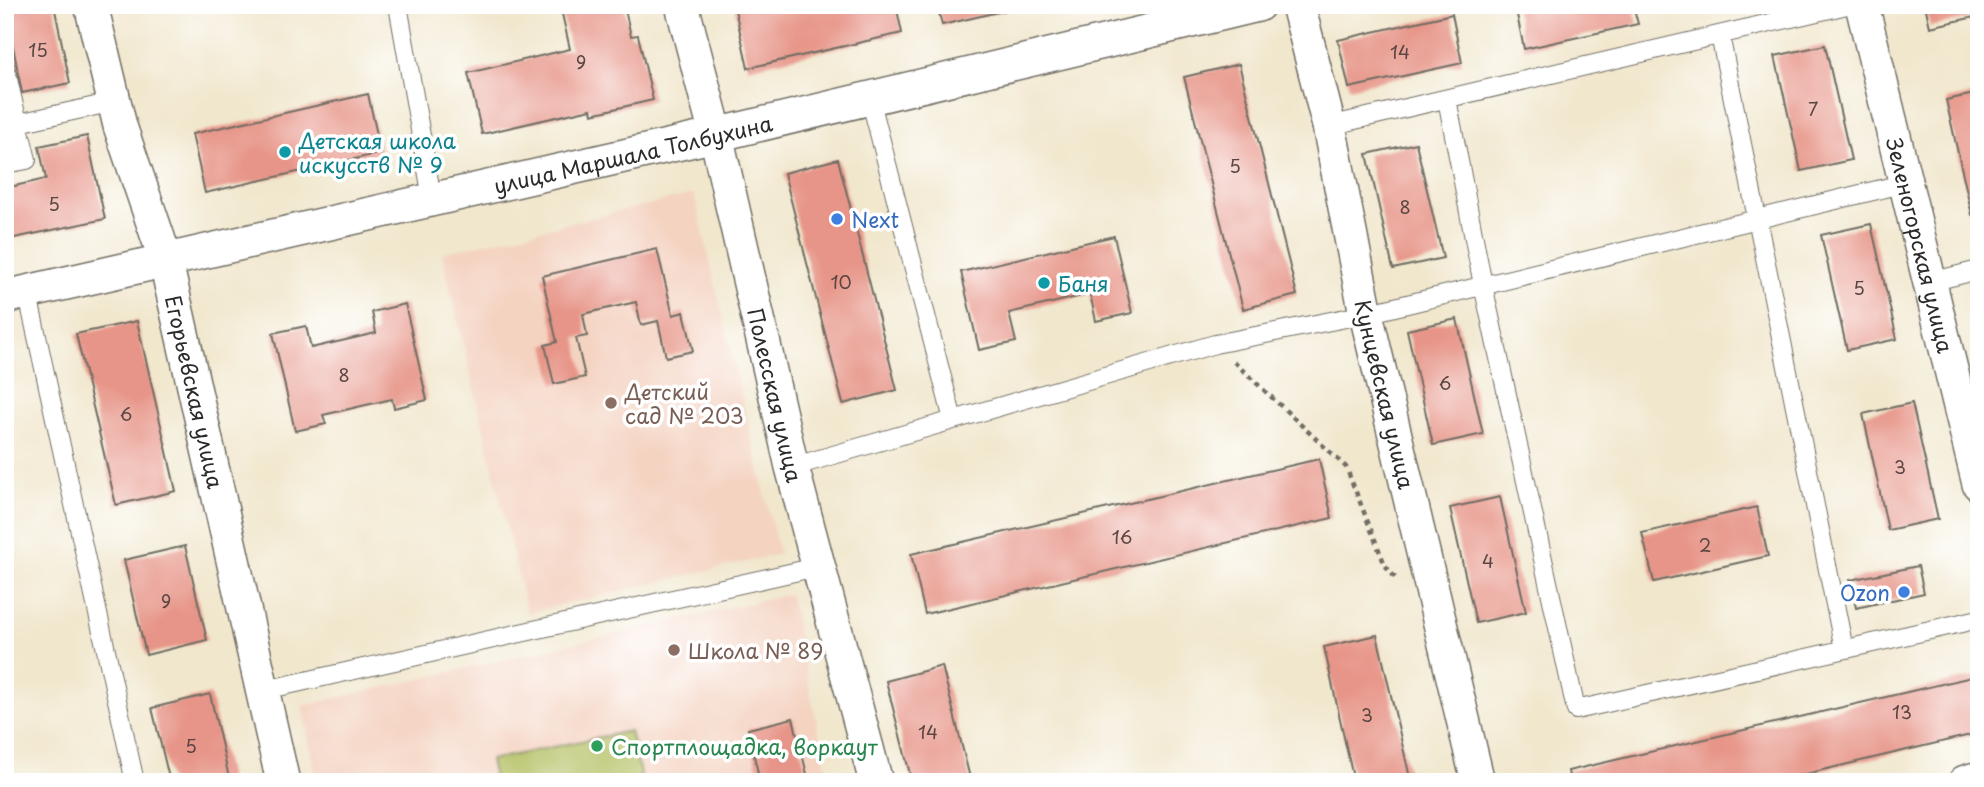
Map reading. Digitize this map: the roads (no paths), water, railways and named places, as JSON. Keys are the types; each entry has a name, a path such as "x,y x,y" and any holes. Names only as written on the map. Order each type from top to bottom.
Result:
{"street":[{"name":"Егорьевская улица","path":"91,5 114,102 165,258 265,690 283,782"},
{"name":"Полесская улица","path":"682,5 716,135 792,467 821,566 876,782"},
{"name":"улица Маршала Толбухина","path":"16,294 165,258 716,135 1258,5"},
{"name":"Кунцевская улица","path":"1298,5 1329,126 1366,314 1478,782"},
{"name":"Зеленогорская улица","path":"1863,5 1979,484"},
{"path":"1965,782 1979,778"}],"lane":[{"path":"398,5 432,198"},
{"path":"1329,126 1847,5"},
{"path":"1720,35 1844,649"},
{"path":"5,66 27,160 5,164"},
{"path":"870,98 953,420"},
{"path":"1447,99 1483,285 1576,710 1979,619"},
{"path":"18,123 114,102"},
{"path":"792,467 1214,344 1366,314 1906,183"},
{"path":"1930,282 1979,270"},
{"path":"16,294 135,782"},
{"path":"265,690 821,566"}],"place":[{"name":"Детская школа искусств № 9","path":"285,152"},
{"name":"Next","path":"837,219"},
{"name":"Баня","path":"1044,283"},
{"name":"Детский сад № 203","path":"611,403"},
{"name":"Ozon","path":"1904,592"},
{"name":"Школа № 89","path":"674,650"},
{"name":"Спортплощадка, воркаут","path":"597,746"}]}
